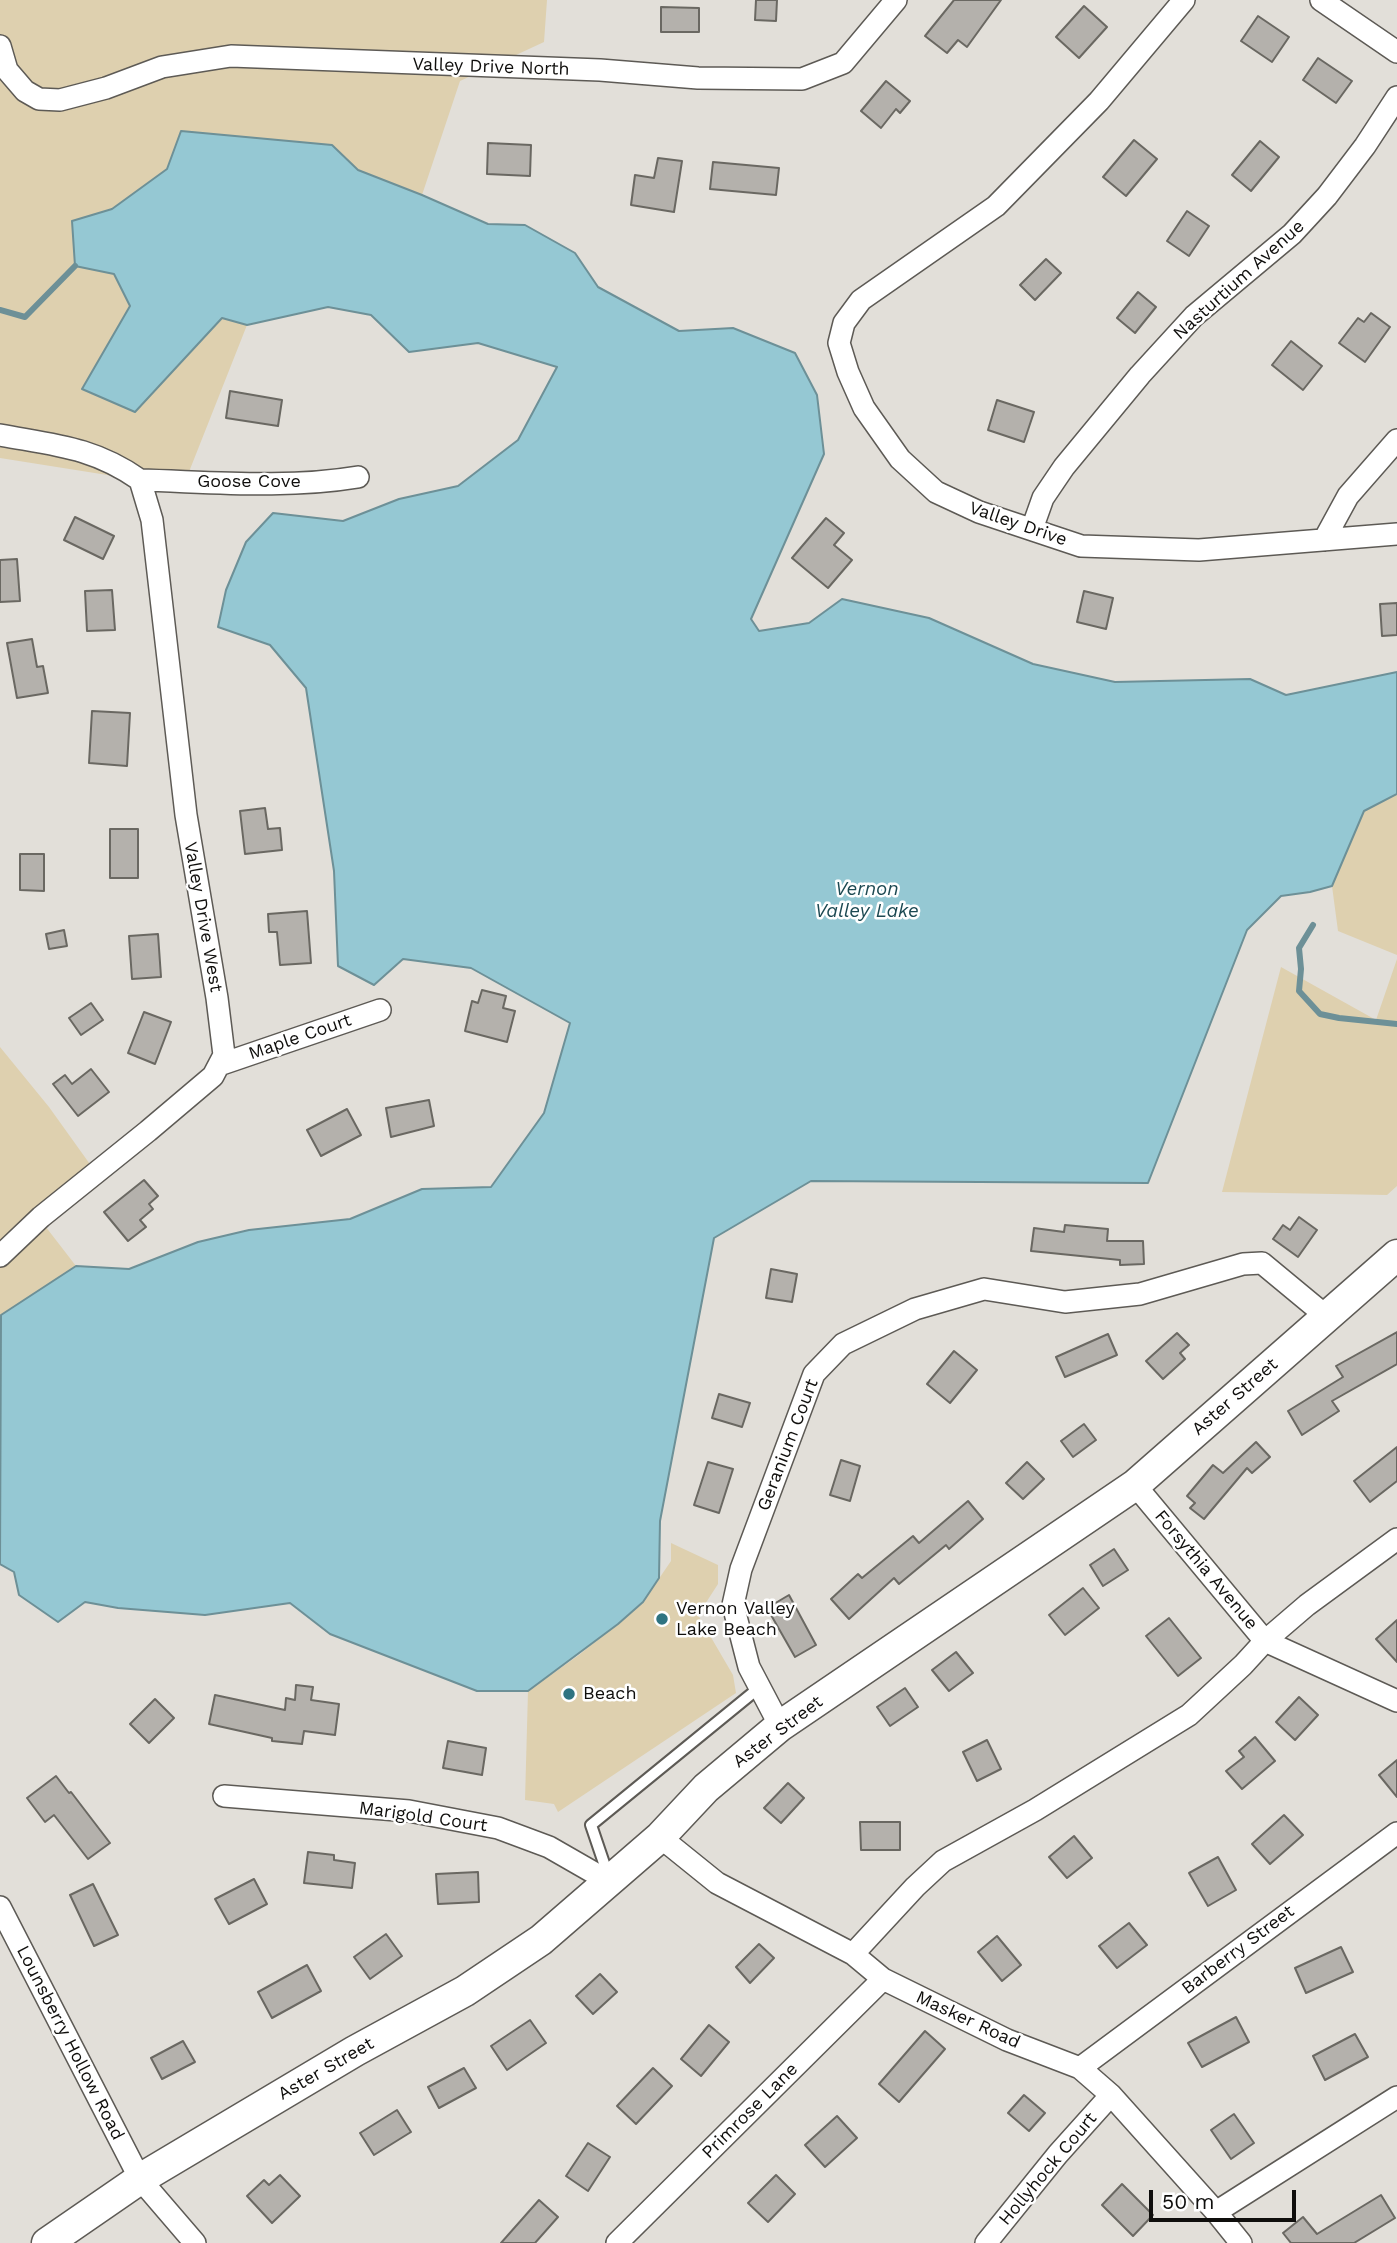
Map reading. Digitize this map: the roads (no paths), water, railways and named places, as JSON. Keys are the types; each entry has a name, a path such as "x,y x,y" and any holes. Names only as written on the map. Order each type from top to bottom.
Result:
{"street":[{"name":"Valley Drive North","path":"0,46 7,70 25,91 39,99 60,100 106,88 162,67 231,56 600,70 698,78 802,79 843,63 896,0"},
{"name":"Valley Drive","path":"1184,0 1099,101 996,206 861,300 844,323 839,343 848,372 864,408 900,459 936,492 979,513 1081,545 1121,549 1199,550 1397,534"},
{"path":"1321,0 1397,52"},
{"name":"Nasturtium Avenue","path":"1032,529 1043,498 1064,467 1140,374 1194,316 1293,234 1327,196 1365,146 1397,97"},
{"path":"0,435 100,456 119,465 139,480"},
{"path":"1324,540 1348,496 1397,440"},
{"name":"Goose Cove","path":"139,480 224,484 335,481 358,477"},
{"name":"Valley Drive West","path":"139,480 152,520 186,815 217,998 224,1055 219,1065"},
{"name":"Maple Court","path":"219,1065 380,1010"},
{"path":"0,1256 41,1217 213,1076 219,1065"},
{"name":"Aster Street","path":"47,2243 140,2179 355,2051 465,1991 541,1940 660,1837 706,1788 780,1726 1135,1485 1397,1255"},
{"name":"Geranium Court","path":"780,1726 749,1667 733,1605 741,1569 814,1374 844,1344 915,1309 984,1289 1065,1302 1140,1294 1242,1264 1262,1263 1326,1317"},
{"name":"Forsythia Avenue","path":"1135,1485 1265,1641 1397,1701"},
{"path":"853,1954 943,1861 1035,1811 1189,1715 1265,1641 1307,1605 1397,1539"},
{"name":"Marigold Court","path":"224,1796 409,1811 498,1828 549,1847 610,1882"},
{"name":"Barberry Street","path":"1080,2068 1397,1833"},
{"name":"Masker Road","path":"660,1837 717,1883 853,1954 883,1979 1007,2040 1080,2068 1111,2095 1241,2243"},
{"name":"Lounsberry Hollow Road","path":"0,1907 140,2179 195,2243"},
{"name":"Primrose Lane","path":"617,2243 883,1979"},
{"name":"Hollyhock Court","path":"986,2243 1058,2154 1111,2095"},
{"path":"1216,2212 1397,2097"}],"lane":[{"path":"610,1882 591,1825 760,1687"}],"water":[{"name":"Vernon Valley Lake","path":"181,131 332,145 358,170 488,224 525,225 575,253 598,287 679,331 733,328 795,353 817,395 824,454 751,619 759,631 809,623 842,599 929,618 1033,664 1115,682 1250,679 1286,695 1397,672 1397,794 1364,811 1332,886 1281,896 1247,930 1148,1183 811,1181 714,1238 660,1521 659,1578 643,1602 618,1624 528,1691 477,1691 330,1634 290,1603 205,1615 118,1608 85,1602 58,1622 19,1595 14,1572 0,1564 1,1315 76,1266 129,1269 198,1242 249,1230 350,1219 422,1189 491,1187 544,1113 570,1023 471,968 403,959 374,985 338,966 334,871 306,688 270,645 218,627 226,590 246,542 273,513 343,521 399,499 458,486 518,440 557,367 478,343 409,352 371,315 328,307 247,325 222,318 135,412 82,389 130,306 114,274 75,266 72,221 112,209 167,169"}],"waterway":[{"path":"0,310 25,317 75,266"},
{"path":"1313,925 1299,948 1299,991 1320,1014 1397,1024"}],"place":[{"name":"Vernon Valley Lake Beach","path":"662,1619"},
{"name":"Beach","path":"569,1694"}]}
